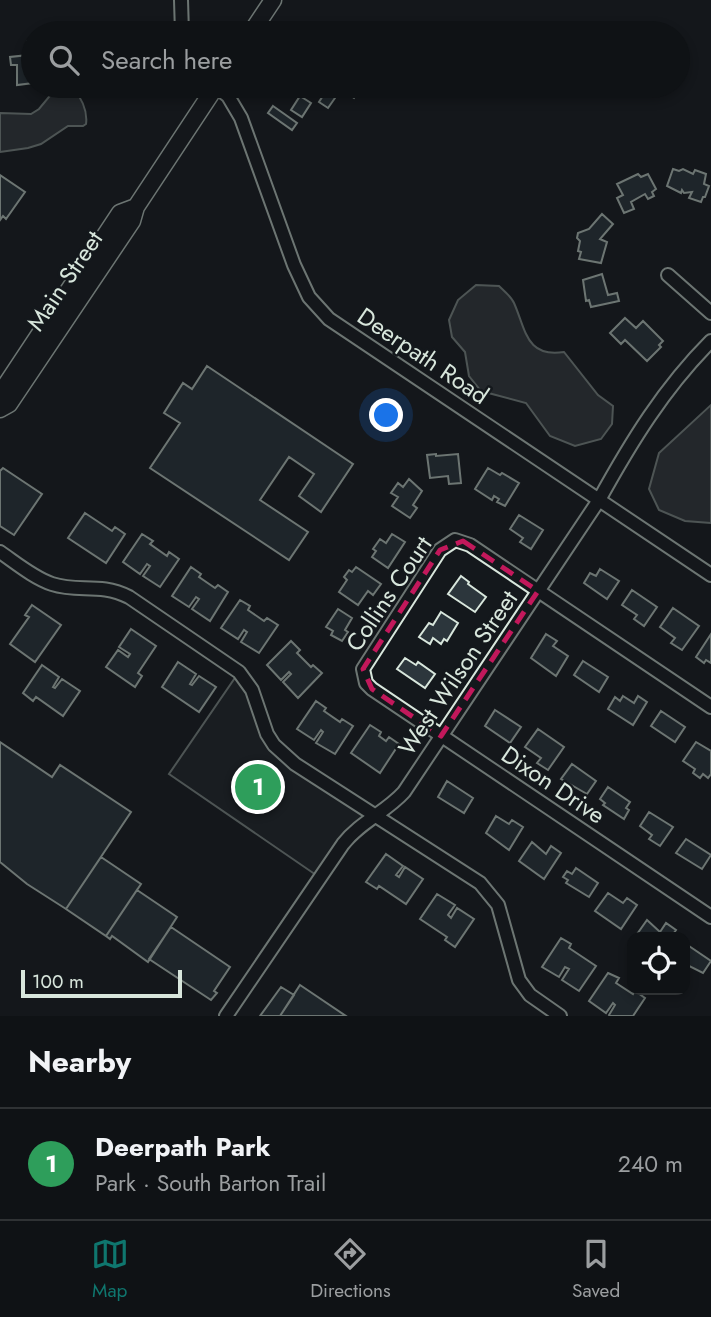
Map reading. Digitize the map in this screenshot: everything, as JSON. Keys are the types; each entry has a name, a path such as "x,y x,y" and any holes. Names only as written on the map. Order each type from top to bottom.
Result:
{"main road":[{"path":"259,21 273,0"},
{"name":"Main Street","path":"0,409 9,404 34,369 132,222 136,207 208,98"},
{"name":"Main Street","path":"0,394 120,213 136,207"}],"street":[{"path":"181,0 182,21"},
{"name":"Deerpath Road","path":"229,98 241,118 294,265 309,298 329,319 711,575"},
{"path":"668,275 711,313"},
{"name":"West Wilson Street","path":"226,1016 330,860 355,829 391,806 404,792 599,500 621,459 664,394 679,373 711,341"},
{"name":"Collins Court","path":"372,689 363,676 366,661 439,551 454,540 470,545 538,591"},
{"path":"0,552 53,585 101,587 122,594 231,666 252,690 267,734 274,745 295,765 490,892 503,918 519,980 530,995 560,1016"},
{"path":"538,591 711,707"},
{"name":"Dixon Drive","path":"372,689 711,917"}],"highlighted area":[{"path":"463,541 538,591 441,736 372,689 363,669 440,550"}],"shaded area":[{"path":"48,98 79,98 85,108 86,124 68,126 41,144 0,152 0,113 31,114"},
{"path":"476,285 499,286 513,300 529,340 542,351 564,352 598,395 613,406 612,424 601,439 575,446 550,436 526,403 481,391 469,376 465,352 452,337 449,320 458,300"},
{"path":"711,405 711,523 685,521 659,510 649,489 659,453"},
{"path":"239,672 274,745 375,816 319,877 169,774"}],"building":[{"path":"21,56 21,84 17,85 17,65 11,65 10,57"},
{"path":"299,98 311,103 302,117 291,110"},
{"path":"322,98 335,98 328,108 319,102"},
{"path":"273,106 297,123 292,130 268,113"},
{"path":"673,169 683,169 693,174 695,170 706,174 704,184 709,186 701,202 689,198 692,192 684,193 682,190 681,193 667,186"},
{"path":"638,174 641,177 648,174 656,189 652,192 654,196 648,199 645,194 631,202 634,209 624,213 617,198 623,195 617,184"},
{"path":"0,175 25,192 6,219 3,216 0,220"},
{"path":"602,214 613,224 600,239 607,242 601,263 579,259 581,252 578,251 578,233 589,229"},
{"path":"602,274 608,295 617,293 619,301 591,307 589,300 586,301 583,280"},
{"path":"625,318 636,328 643,321 663,341 659,345 661,347 647,361 625,340 621,344 610,333"},
{"path":"207,366 353,464 321,512 299,496 314,474 289,457 260,500 308,532 289,560 150,468 180,423 164,413 183,383 192,389"},
{"path":"458,454 461,483 449,484 448,476 430,478 427,455"},
{"path":"3,468 42,494 14,535 0,526 0,471"},
{"path":"488,468 519,483 505,506 497,502 499,499 494,496 492,500 475,489"},
{"path":"409,479 422,491 413,505 417,508 410,518 392,506 398,497 391,493 398,483 403,487"},
{"path":"85,513 112,531 115,527 125,534 106,563 68,538"},
{"path":"519,515 543,530 531,549 520,542 523,538 510,529"},
{"path":"142,534 153,541 150,544 167,556 169,552 179,559 160,587 143,576 150,566 147,564 140,574 123,562"},
{"path":"392,534 405,542 388,568 372,557 376,551 373,549 380,539 386,543"},
{"path":"191,567 201,574 199,577 215,588 218,585 228,592 210,621 192,609 199,599 196,597 189,607 172,596"},
{"path":"356,567 381,584 373,595 368,591 358,605 339,592 347,580 344,577 349,570 352,572"},
{"path":"600,569 619,581 607,599 584,583 590,573 596,576"},
{"path":"461,576 486,597 475,612 448,594"},
{"path":"632,590 657,607 644,626 634,619 637,615 622,605"},
{"path":"240,600 250,606 248,610 264,621 267,618 278,625 259,653 241,642 247,632 244,630 238,639 221,628"},
{"path":"32,605 61,625 35,662 10,644 29,617 25,615"},
{"path":"673,608 699,626 682,650 671,643 675,638 660,627"},
{"path":"338,609 352,618 342,641 331,635 333,631 326,627"},
{"path":"441,612 458,623 447,641 444,639 441,644 433,638 430,644 419,637 429,623 433,625"},
{"path":"131,629 156,646 138,673 142,676 135,687 106,667 118,650 128,657 130,654 119,647"},
{"path":"546,634 557,641 553,646 568,656 556,676 531,658"},
{"path":"711,634 711,663 706,660 704,663 696,657"},
{"path":"291,641 300,650 297,653 311,667 313,665 322,673 298,698 283,682 291,674 289,672 281,680 267,665"},
{"path":"405,658 416,665 418,662 435,674 425,688 397,669"},
{"path":"583,661 608,677 599,692 574,675"},
{"path":"178,662 196,674 190,684 199,676 216,687 199,712 162,687"},
{"path":"42,665 59,677 53,687 62,679 80,691 63,716 36,697 33,701 23,693"},
{"path":"623,696 634,703 638,696 647,702 633,725 608,709 615,697 620,701"},
{"path":"316,701 326,708 324,711 340,722 342,719 353,726 335,754 316,743 323,732 321,730 314,740 297,729"},
{"path":"495,710 521,727 510,743 485,726"},
{"path":"661,711 685,727 675,742 651,726"},
{"path":"370,725 381,732 379,736 386,741 389,737 399,744 380,773 351,753"},
{"path":"538,729 564,747 548,770 537,763 541,758 525,747"},
{"path":"0,742 52,777 60,765 131,812 66,909 27,884 0,862"},
{"path":"696,742 711,751 711,774 708,778 703,774 700,778 693,773 695,769 683,761"},
{"path":"572,764 596,781 587,794 561,779"},
{"path":"447,781 473,798 464,813 438,797"},
{"path":"608,787 630,802 624,819 603,805 605,803 600,799"},
{"path":"649,812 673,827 660,846 649,839 652,835 640,826"},
{"path":"496,816 509,824 512,820 523,827 509,850 486,833"},
{"path":"686,839 711,855 702,869 676,853"},
{"path":"532,842 546,854 551,846 561,853 544,879 519,861"},
{"path":"386,854 403,866 396,875 399,877 405,867 423,879 406,904 379,886 377,889 366,882"},
{"path":"101,857 141,884 106,936 66,909"},
{"path":"576,868 598,883 589,897 566,883 568,880 563,877 567,871 572,874"},
{"path":"137,890 177,917 148,962 112,936 110,939 106,936"},
{"path":"608,893 623,903 627,898 637,905 621,929 595,911"},
{"path":"437,894 455,905 448,915 451,918 457,908 474,919 455,947 445,940 447,937 420,919"},
{"path":"647,920 660,932 639,932"},
{"path":"666,923 676,930 675,932 660,932"},
{"path":"171,927 230,967 211,1000 149,959"},
{"path":"561,938 571,944 569,948 596,966 579,991 562,980 569,969 565,967 559,977 542,967"},
{"path":"690,947 711,961 703,973 690,966"},
{"path":"608,973 619,978 616,983 627,990 627,995 641,995 645,998 633,1016 610,1016 615,1005 613,1003 606,1013 589,1001"},
{"path":"300,985 346,1016 280,1016"},
{"path":"281,987 294,995 280,1016 260,1016"}],"place":[{"name":"Deerpath Park","path":"258,787"}]}
